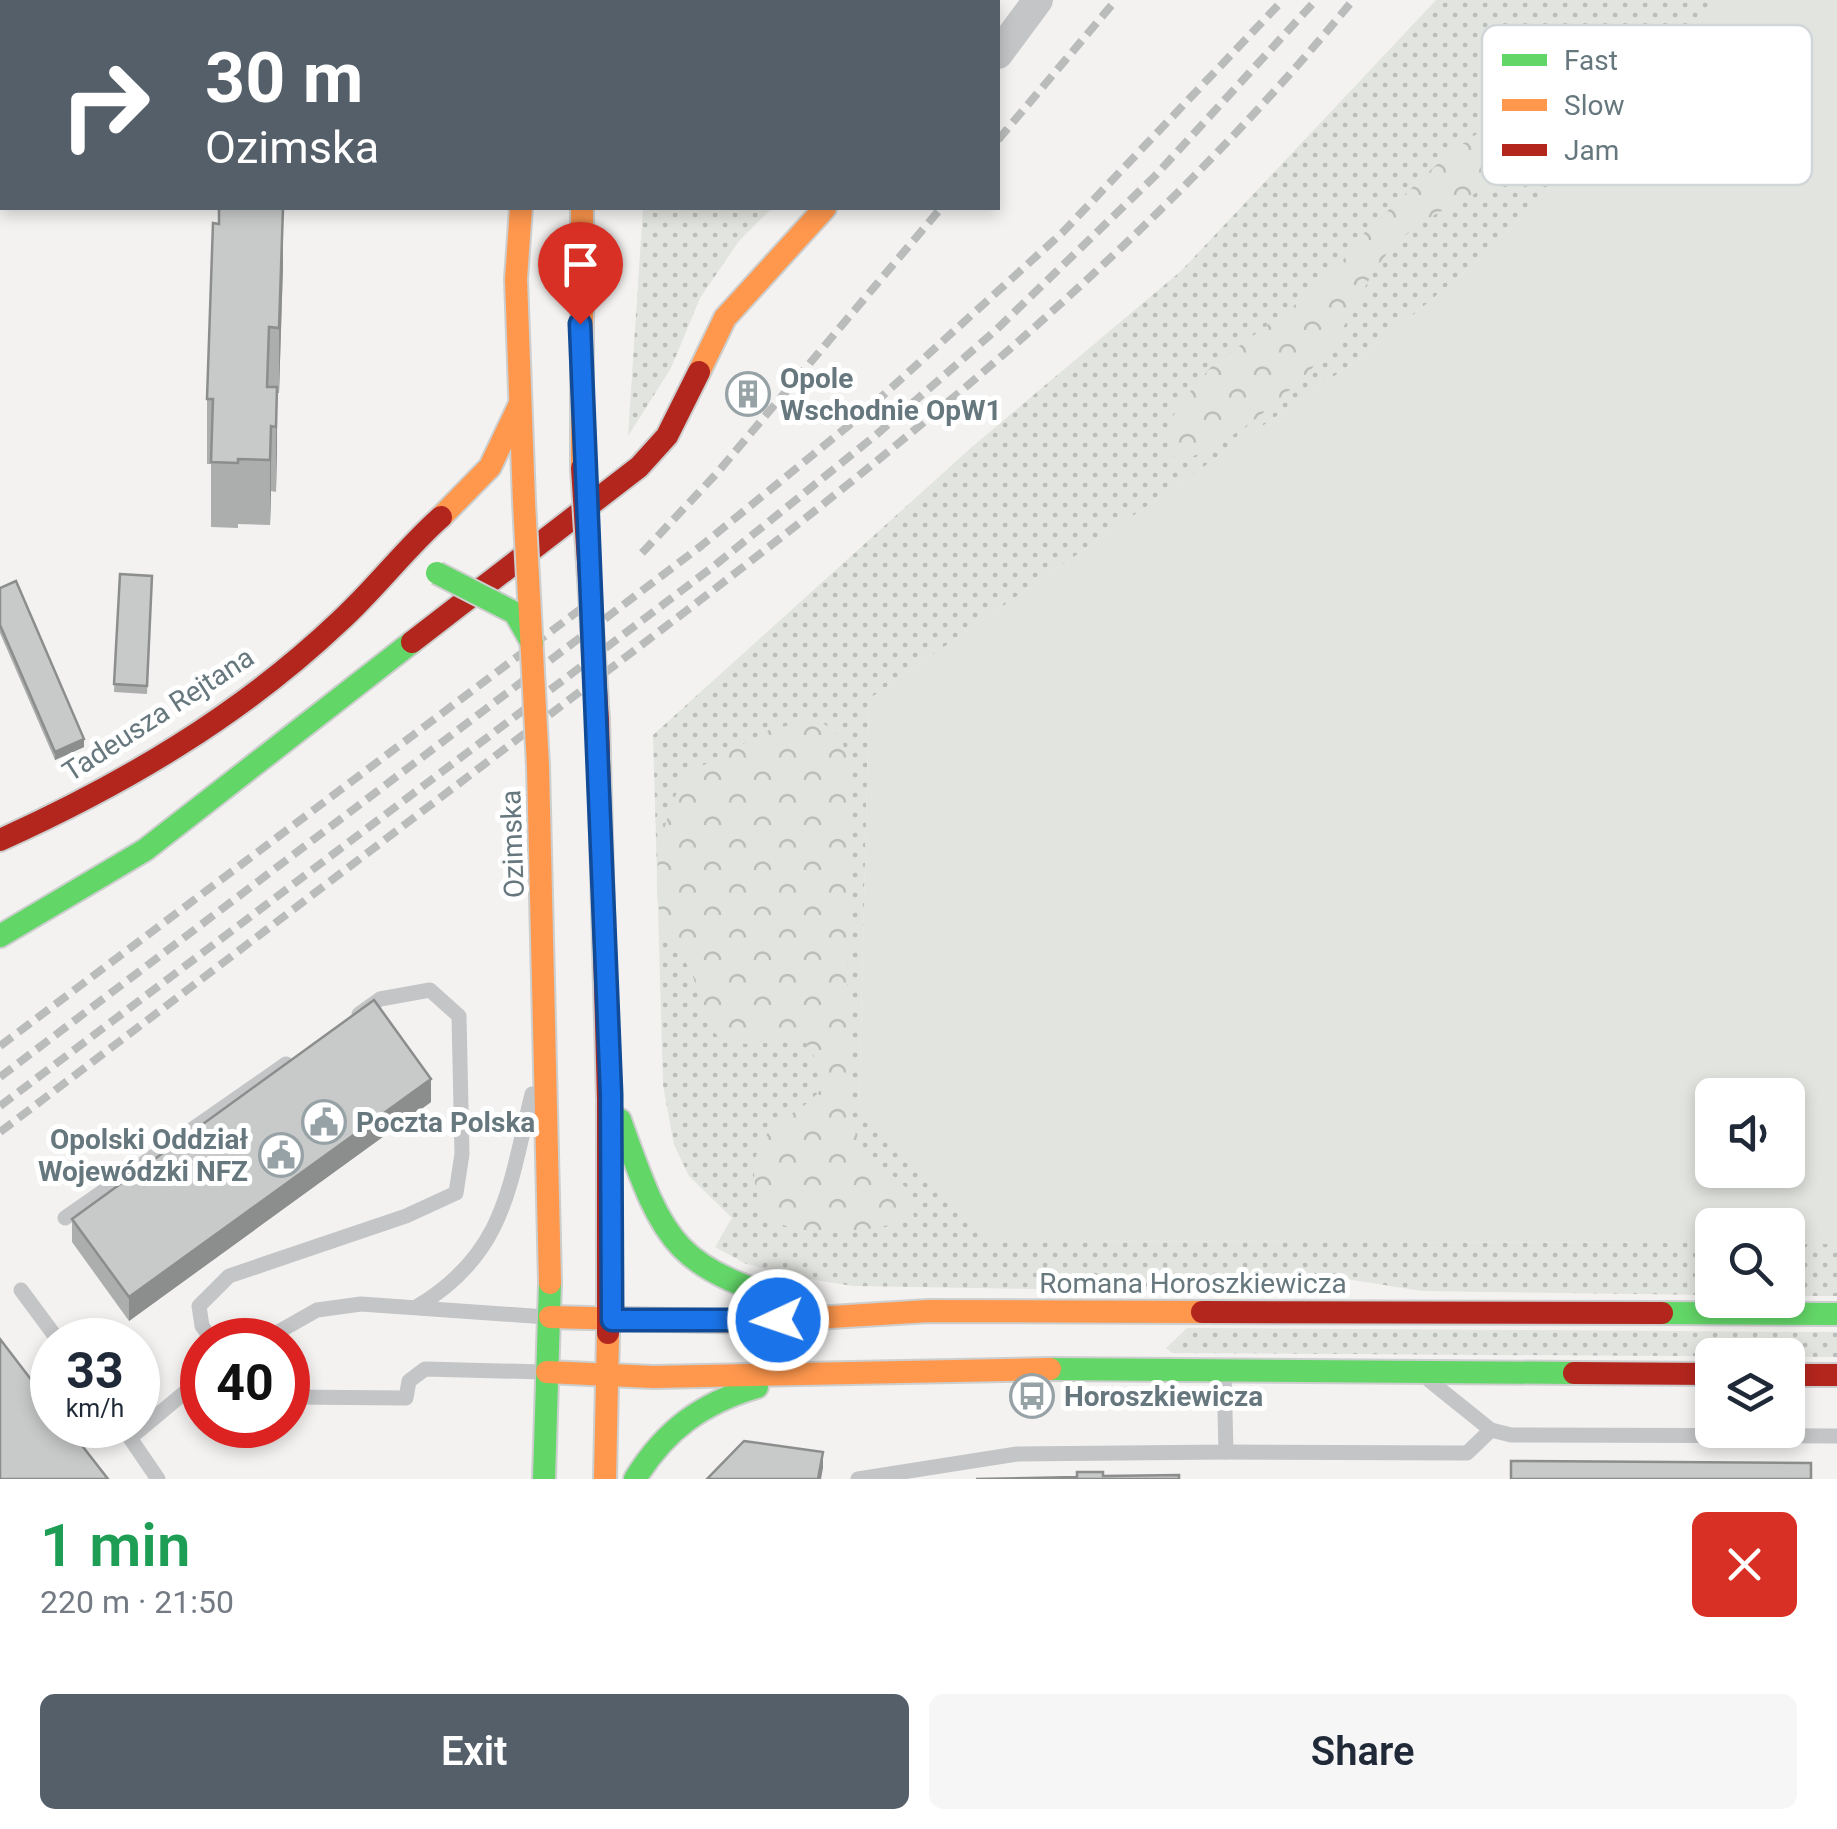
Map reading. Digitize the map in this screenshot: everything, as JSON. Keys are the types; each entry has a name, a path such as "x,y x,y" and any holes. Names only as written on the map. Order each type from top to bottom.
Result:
{"street":[{"path":"1000,20 1035,0"},
{"path":"1000,51 1035,0"},
{"name":"Ozimska","path":"521,210 516,279 519,406 549,1026 550,1318 544,1479"},
{"path":"582,210 582,468 598,720 611,1094 612,1320 605,1479"},
{"path":"0,936 127,865 265,764 365,679 639,467 668,436 725,318 823,210"},
{"name":"Tadeusza Rejtana","path":"0,840 94,794 208,724 302,652 382,580 404,550 481,481 507,444 519,406"},
{"path":"382,580 437,573 515,613 532,643"},
{"path":"611,1094 674,1248 693,1264 731,1284 839,1314"},
{"name":"Romana Horoszkiewicza","path":"550,1318 748,1322 839,1314 1837,1314"},
{"path":"635,1479 650,1454 683,1416 727,1394 835,1370"},
{"path":"547,1372 1695,1374"},
{"path":"1805,1375 1837,1375"}],"lane":[{"path":"201,1318 199,1306 229,1276 406,1216 456,1192 462,1154 459,1016 430,990 380,999 348,1021"},
{"path":"418,1306 456,1282 498,1225 549,1026"},
{"path":"65,1218 301,1054"},
{"path":"21,1290 42,1318"},
{"path":"303,1318 317,1310 361,1304 550,1318"},
{"path":"310,1398 406,1398 409,1381 425,1368 547,1372"},
{"path":"1224,1371 1226,1452"},
{"path":"1418,1372 1492,1430 1512,1436 1837,1436"},
{"path":"858,1479 1016,1454 1467,1453 1492,1430"},
{"path":"136,1448 158,1479"}],"green space":[{"path":"1436,0 1715,0 1697,25 1482,25 1482,185 1553,185 1483,256 1372,350 869,699 859,1109 989,1241 1695,1243 1695,1295 1422,1291 1346,1279 1251,1276 1213,1277 1144,1291 853,1286 784,1275 744,1263 715,1247 732,1218 689,1176 674,1145 663,1085 653,735 973,446 1181,271"},
{"path":"1715,0 1837,0 1837,1244 1805,1244 1805,1208 1695,1208 1695,1243 989,1241 859,1110 869,699 1372,350 1483,256 1553,185 1812,185 1812,25 1697,25"},
{"path":"1482,130 1482,185 1489,185 1416,227 1394,246 1375,270 1338,337 1300,381 1260,416 1216,445 1178,460 1168,452 1168,430 1177,407 1211,367 1328,280 1361,236 1435,166"},
{"path":"643,210 770,210 739,241 700,298 671,368 628,436"},
{"path":"823,723 841,737 853,778 847,983 851,1126 865,1151 910,1191 914,1218 849,1232 801,1230 780,1223 765,1210 755,1184 758,1151 773,1128 821,1089 816,1061 807,1044 795,1038 736,1043 714,1032 705,1018 691,971 668,939 658,898 663,834 685,775 771,729"},
{"path":"1805,1244 1837,1244 1837,1296 1805,1296"},
{"path":"1187,1328 1837,1332 1837,1357 1805,1357 1805,1338 1695,1338 1695,1356 1172,1353 1166,1348"}],"building":[{"path":"219,210 283,210 279,328 269,327 267,387 277,387 270,460 211,462 213,399 207,399 213,223 219,224"},
{"path":"120,574 152,576 147,686 114,684"},
{"path":"16,581 84,739 55,752 0,625 0,588"},
{"path":"374,1000 431,1079 129,1297 72,1219"},
{"path":"0,1339 30,1378 30,1448 84,1448 108,1479 0,1479"},
{"path":"744,1441 823,1452 818,1479 707,1479"},
{"path":"1511,1461 1811,1463 1811,1479 1511,1479"},
{"path":"1077,1472 1103,1472 1103,1476 1179,1475 1179,1479 976,1479 1077,1477"}],"railway":[{"path":"1000,138 1116,0"},
{"path":"0,1077 701,546 858,418 1062,233 1283,0"},
{"path":"0,1106 714,566 876,435 996,330 1155,176 1316,0"},
{"path":"0,1132 696,603 896,445 1089,278 1181,189 1269,97 1353,0"},
{"path":"642,553 717,473 939,210"},
{"path":"0,1046 582,608"}],"traffic: fast":[{"path":"437,573 515,613 532,643"},
{"path":"0,936 145,850 412,642"},
{"path":"620,1120 650,1199 682,1248 730,1280 810,1307"},
{"path":"544,1479 550,1283"},
{"path":"1662,1313 1837,1314"},
{"path":"1050,1369 1574,1373"},
{"path":"635,1479 659,1446 687,1421 719,1401 757,1387"}],"traffic: slow":[{"path":"521,210 516,279 524,502"},
{"path":"582,210 582,468"},
{"path":"699,372 725,318 823,210"},
{"path":"441,517 490,467 519,406"},
{"path":"524,502 538,766"},
{"path":"538,766 550,1283"},
{"path":"550,1317 748,1322 929,1311 1202,1312"},
{"path":"605,1479 608,1333"},
{"path":"547,1372 653,1377 1050,1369"}],"traffic: jam":[{"path":"412,642 639,467 667,436 699,372"},
{"path":"582,468 598,720"},
{"path":"0,840 136,771 263,687 340,621 441,517"},
{"path":"598,720 608,1099 608,1333"},
{"path":"1202,1312 1662,1313"},
{"path":"1574,1373 1695,1374"},
{"path":"1805,1375 1837,1375"}],"place":[{"name":"Opole Wschodnie OpW1","path":"748,394"},
{"name":"Poczta Polska","path":"324,1122"},
{"name":"Opolski Oddział Wojewódzki NFZ","path":"281,1155"},
{"name":"Horoszkiewicza","path":"1032,1396"}],"route":[{"path":"580,324 582,468 598,720 611,1094 612,1320 778,1320"}]}
